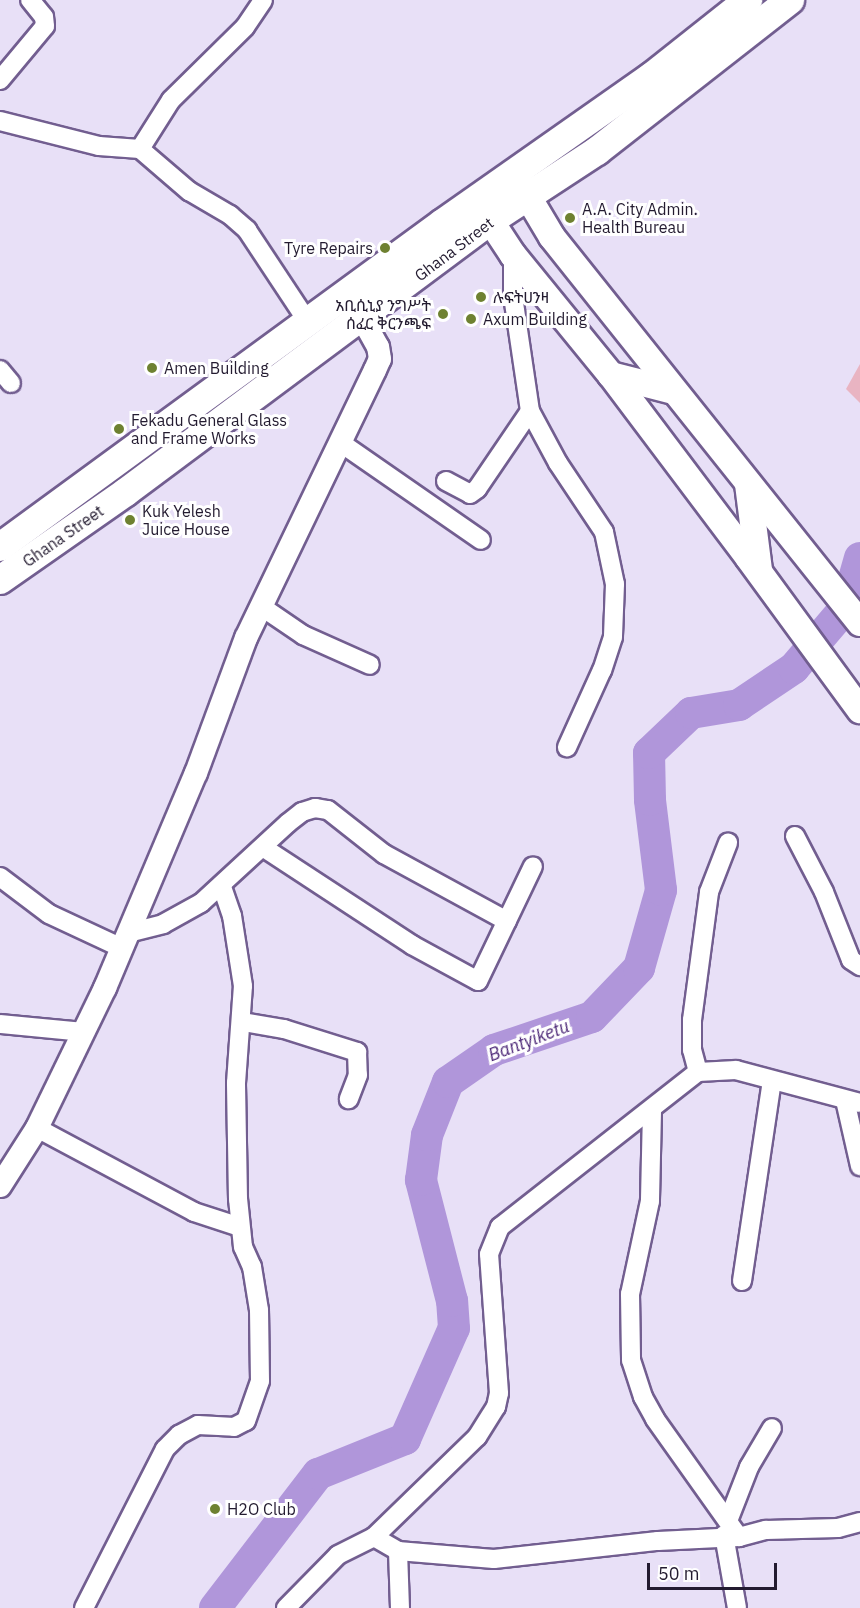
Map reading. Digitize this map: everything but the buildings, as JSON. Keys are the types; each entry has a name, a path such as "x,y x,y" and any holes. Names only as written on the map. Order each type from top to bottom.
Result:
{"main road":[{"name":"Ghana Street","path":"0,547 308,322 520,185 579,126 651,77 748,0"},
{"name":"Ghana Street","path":"520,185 597,151 790,0"},
{"path":"579,126 597,151"},
{"path":"520,185 552,237 860,623"},
{"name":"Ghana Street","path":"0,579 362,318 483,211"},
{"path":"483,211 513,255 611,375 860,710"},
{"path":"611,375 674,391"},
{"path":"748,484 759,572"}],"street":[{"path":"0,80 45,26 44,17 30,0"},
{"path":"140,149 171,100 245,27 263,0"},
{"path":"0,121 99,146 140,149 189,191 231,215 247,230 308,322"},
{"path":"513,255 513,296 530,411 604,532 615,584 613,637 602,670 567,747"},
{"path":"0,1186 37,1128 125,941 262,607 380,359 378,347 362,318"},
{"path":"446,481 470,494 477,489 530,411"},
{"path":"341,443 481,540"},
{"path":"262,607 303,634 370,665"},
{"path":"0,876 49,914 125,941 163,924 222,887 302,812 315,807 328,810 384,854 507,921"},
{"path":"795,836 824,892 850,960 860,966"},
{"path":"698,1072 692,1050 692,1020 709,892 728,843"},
{"path":"264,848 412,945 478,981 533,866"},
{"path":"84,1608 165,1449 178,1435 198,1425 234,1427 246,1421 254,1406 262,1356 259,1310 240,1227 236,1083 243,1022 238,950 222,887"},
{"path":"243,1022 284,1029 357,1052 358,1076 349,1099"},
{"path":"0,1024 83,1032"},
{"path":"286,1608 338,1555 374,1537 477,1437 496,1407 500,1393 489,1254 500,1227 535,1204 592,1152 652,1111 677,1085 698,1072 736,1070 852,1102 860,1166"},
{"path":"742,1281 772,1080"},
{"path":"652,1111 650,1201 630,1294 631,1360 642,1397 730,1531"},
{"path":"37,1128 194,1212 240,1227"},
{"path":"737,1608 730,1531 749,1467 772,1428"},
{"path":"374,1537 398,1551 494,1559 730,1531 838,1528 860,1522"},
{"path":"398,1551 400,1608"}],"shaded area":[{"path":"860,364 860,403 846,389"}],"waterway":[{"name":"Bantyiketu","path":"215,1608 318,1474 405,1439 454,1328 452,1301 421,1180 427,1135 448,1082 494,1050 592,1017 639,968 661,890 650,800 649,753 691,713 739,705 794,668 846,607 860,558"}],"place":[{"name":"A.A. City Admin. Health Bureau","path":"570,218"},
{"name":"Tyre Repairs","path":"385,248"},
{"name":"ሉፍትሀንዛ","path":"481,297"},
{"name":"አቢሲኒያ ንግሥት ሰፈር ቅርንጫፍ","path":"443,314"},
{"name":"Axum Building","path":"471,319"},
{"name":"Amen Building","path":"152,368"},
{"name":"Fekadu General Glass and Frame Works","path":"119,429"},
{"name":"Kuk Yelesh Juice House","path":"130,520"},
{"name":"H2O Club","path":"215,1509"}]}
